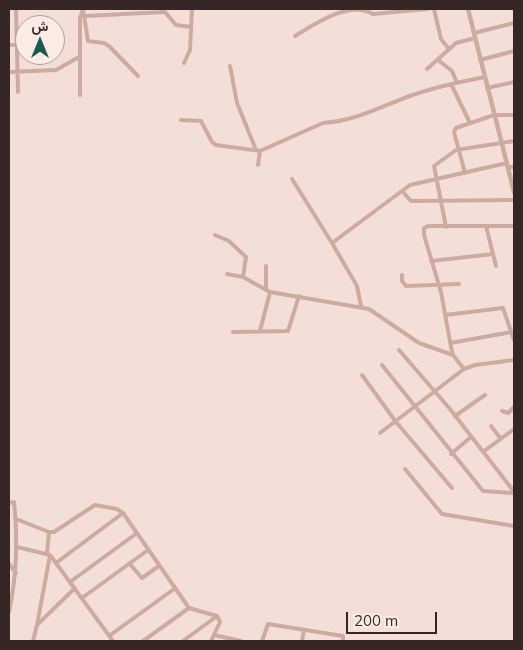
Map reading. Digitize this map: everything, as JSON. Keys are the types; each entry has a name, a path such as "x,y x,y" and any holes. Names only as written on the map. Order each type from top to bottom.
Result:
{"street":[{"path":"80,95 80,15 83,9 88,41 104,43 109,46 138,76"},
{"path":"184,63 190,50 192,9"},
{"path":"296,36 337,13 346,11 367,10 372,14 428,9"},
{"path":"434,9 441,39 449,49"},
{"path":"468,9 514,192"},
{"path":"84,16 165,12 176,25 192,27"},
{"path":"428,69 456,43 514,23"},
{"path":"480,60 514,51"},
{"path":"9,72 56,70 80,57"},
{"path":"438,60 452,71 457,83"},
{"path":"18,65 18,92"},
{"path":"230,66 237,103 258,151 258,165"},
{"path":"181,120 201,121 212,142 216,145 258,151 323,123 334,124 408,96 485,77"},
{"path":"488,88 514,82"},
{"path":"451,84 470,123"},
{"path":"465,173 454,130 494,115 514,115"},
{"path":"446,227 435,180 434,166 451,152 514,141"},
{"path":"332,243 410,185 507,165 514,167"},
{"path":"292,180 357,286 361,306"},
{"path":"402,191 411,201 514,200"},
{"path":"464,369 453,355 439,286 424,235 424,228 428,226 514,226"},
{"path":"486,226 496,266"},
{"path":"215,235 229,241 246,257 243,277"},
{"path":"431,261 493,254"},
{"path":"260,331 268,291 266,266"},
{"path":"228,274 243,277 268,291 361,306 378,313 419,343 453,355"},
{"path":"402,275 402,281 406,286 459,284"},
{"path":"233,332 288,331 299,296"},
{"path":"444,315 503,308 514,340"},
{"path":"450,343 512,332"},
{"path":"382,365 414,408 483,491 512,493 512,488 456,416 399,350"},
{"path":"380,433 464,369 475,365 514,360"},
{"path":"362,375 396,422 452,488"},
{"path":"456,416 485,395"},
{"path":"502,411 508,413 514,407"},
{"path":"491,426 501,439"},
{"path":"483,452 514,429"},
{"path":"451,454 471,437"},
{"path":"405,469 442,514 514,526"},
{"path":"9,503 14,502 17,547 16,573 9,612"},
{"path":"16,519 49,532 62,528 95,506 118,509 123,513 189,608 217,616 220,622 211,641"},
{"path":"56,563 123,513"},
{"path":"33,641 48,554 49,532"},
{"path":"70,582 137,533"},
{"path":"17,547 48,554 113,641"},
{"path":"82,598 148,550"},
{"path":"130,563 142,578 159,566"},
{"path":"9,564 16,573"},
{"path":"37,625 74,588"},
{"path":"109,636 174,589"},
{"path":"142,641 189,608"},
{"path":"183,641 217,616"},
{"path":"262,641 268,624 343,636 343,641"},
{"path":"302,641 304,630"},
{"path":"214,635 241,641"}]}
